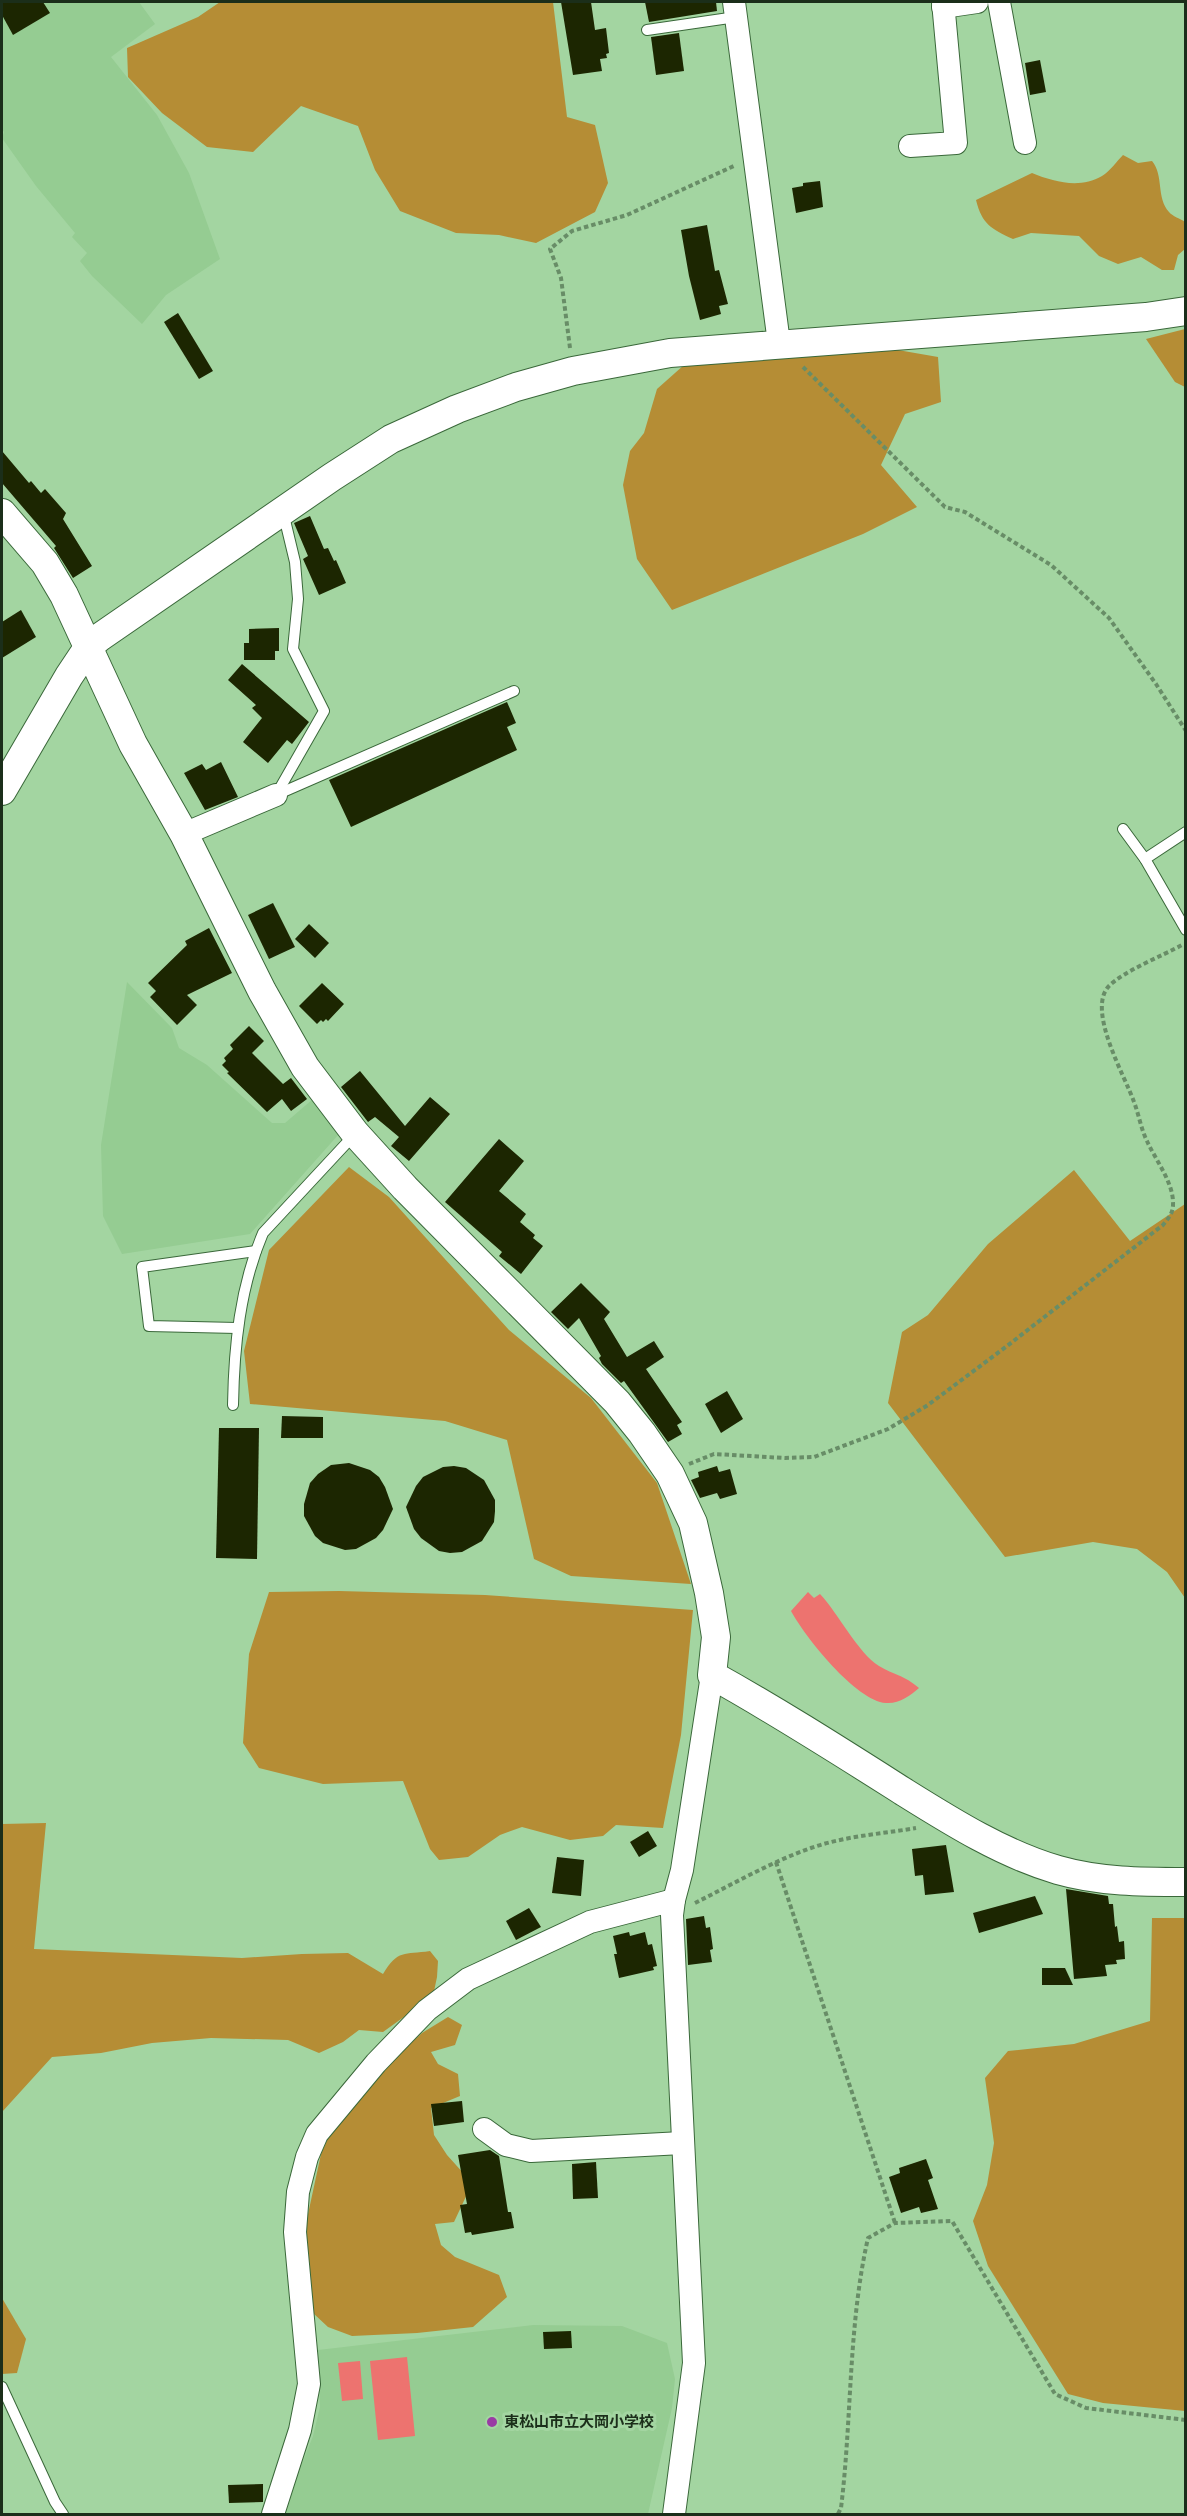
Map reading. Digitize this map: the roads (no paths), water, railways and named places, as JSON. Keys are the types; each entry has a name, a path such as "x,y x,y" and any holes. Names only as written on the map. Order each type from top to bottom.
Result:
{"street":[{"path":"910,146 956,143 943,4 977,2"},
{"path":"999,2 1025,143"},
{"path":"735,9 779,343"},
{"path":"2,791 89,646 391,439 457,409 516,387 573,371 670,353 1146,317 1185,310"},
{"path":"2,513 45,563 64,595 133,744 184,834 262,991 305,1067 355,1133 405,1188 617,1402 670,1474 693,1523 709,1593 716,1637 682,1870 673,1907 682,2143 694,2363 674,2514"},
{"path":"184,834 276,795"},
{"path":"712,1675 952,1822 1012,1852 1057,1870 1089,1877 1136,1882 1185,1882"},
{"path":"273,2514 300,2430 309,2384 295,2232 298,2192 307,2157 317,2134 376,2063 427,2010 468,1979 590,1922 673,1907"},
{"path":"484,2129 506,2145 531,2151 682,2143"}],"lane":[{"path":"647,30 735,9"},
{"path":"276,795 324,711 293,649 298,599 295,562 283,512"},
{"path":"276,795 514,691"},
{"path":"1123,829 1145,859 1185,930"},
{"path":"1145,859 1185,832"},
{"path":"233,1404 237,1328 256,1251 263,1233 355,1133"},
{"path":"237,1328 149,1326 142,1267 256,1251"},
{"path":"2,2387 55,2502 63,2514"}],"place":[{"name":"東松山市立大岡小学校","path":"492,2422"}]}
